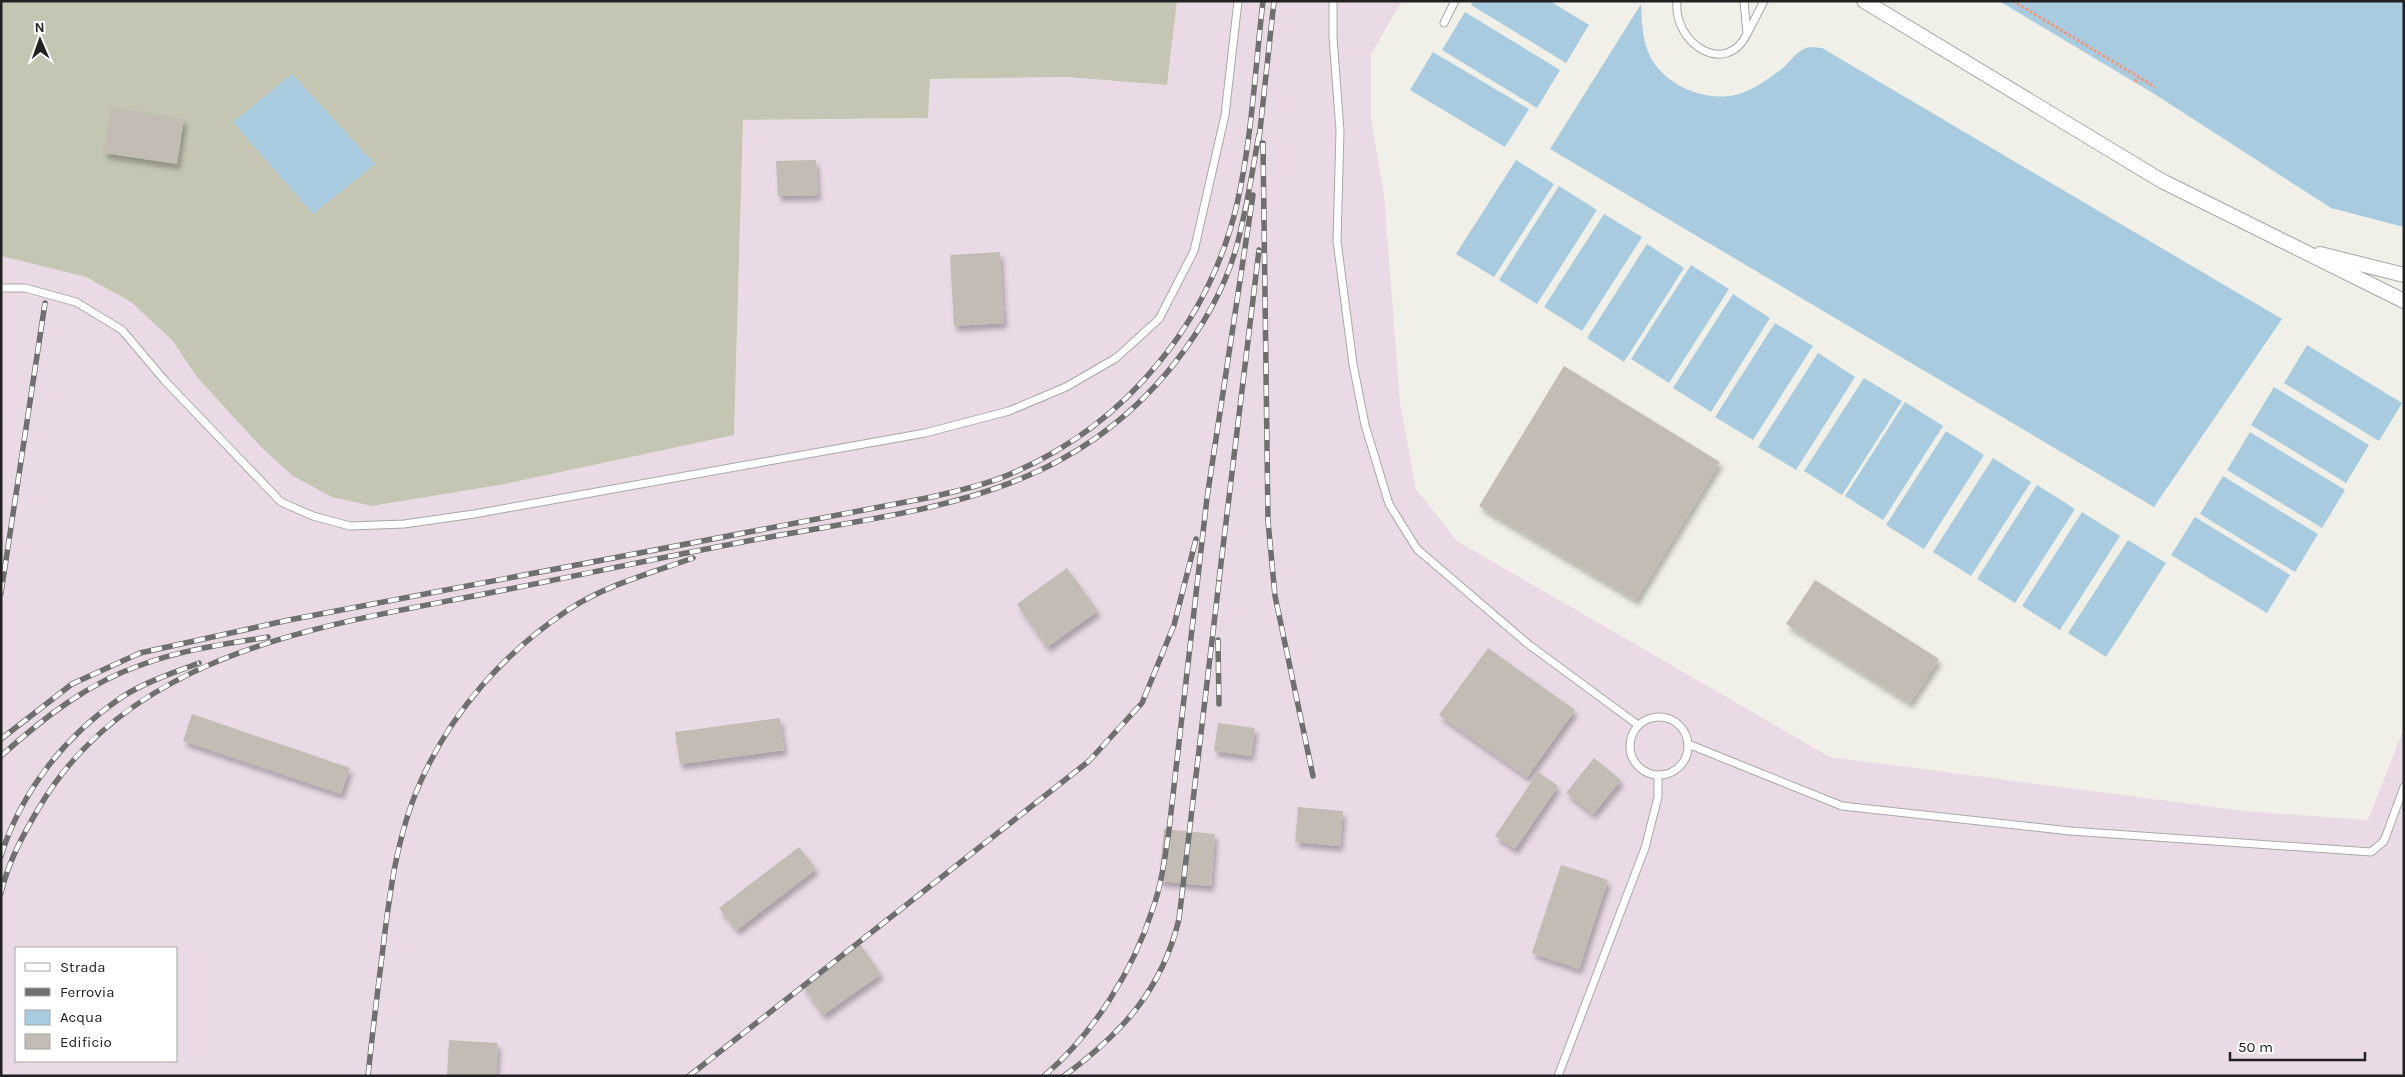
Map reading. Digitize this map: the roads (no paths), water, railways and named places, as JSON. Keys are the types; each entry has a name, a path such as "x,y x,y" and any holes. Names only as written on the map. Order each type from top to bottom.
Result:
{"street":[{"path":"1864,1 2162,181 2404,301"},
{"path":"2291,246 2404,275"}],"lane":[{"path":"1,288 25,288 76,302 122,330 166,382 281,502 312,516 350,526 404,524 474,514 925,433 1009,411 1066,387 1116,358 1159,319 1194,252 1225,115 1238,1"},
{"path":"1333,1 1333,37 1340,131 1336,241 1353,364 1363,417 1389,504 1417,549 1430,561 1528,644 1638,725"},
{"path":"1444,23 1455,1"},
{"path":"1677,1 1679,24 1686,38 1707,53 1718,54 1730,51 1743,43 1764,1"},
{"path":"1744,1 1747,34"},
{"path":"1655,717 1674,720 1681,727 1688,744 1683,762 1667,774 1658,775 1640,768 1630,752 1632,733 1638,725 1655,717"},
{"path":"1688,744 1842,806 2070,831 2371,852 2384,841 2404,786"},
{"path":"1558,1076 1645,848 1658,797 1658,775"}],"water":[{"path":"1473,1 1550,1 1589,25 1566,63 1471,5"},
{"path":"1999,1 2404,1 2404,227 2331,208 2156,95"},
{"path":"1641,4 1642,24 1647,50 1657,68 1680,86 1693,92 1707,95 1736,95 1767,80 1803,49 1811,47 1822,48 2282,319 2154,507 1550,149"},
{"path":"1465,12 1560,70 1537,108 1442,50"},
{"path":"1433,52 1529,109 1505,147 1410,90"},
{"path":"292,74 375,164 313,214 233,122"},
{"path":"1516,160 1554,184 1494,277 1456,254"},
{"path":"1559,186 1597,210 1537,304 1499,280"},
{"path":"1604,214 1642,237 1582,331 1544,307"},
{"path":"1647,244 1684,268 1624,362 1587,338"},
{"path":"1691,265 1729,289 1669,383 1631,359"},
{"path":"1733,294 1770,318 1711,412 1673,388"},
{"path":"1775,323 1813,346 1753,440 1715,417"},
{"path":"2307,345 2402,403 2379,441 2284,383"},
{"path":"1818,353 1855,377 1796,470 1758,447"},
{"path":"1864,378 1902,401 1842,495 1804,471"},
{"path":"2274,387 2369,445 2346,483 2251,425"},
{"path":"1905,402 1943,426 1883,520 1845,496"},
{"path":"1946,431 1984,455 1924,549 1886,525"},
{"path":"2250,432 2345,490 2322,528 2227,470"},
{"path":"1993,458 2031,482 1971,576 1933,552"},
{"path":"2223,476 2318,534 2295,572 2200,514"},
{"path":"2037,485 2075,509 2015,603 1977,579"},
{"path":"2082,512 2120,536 2060,630 2022,606"},
{"path":"2195,517 2290,575 2267,613 2171,555"},
{"path":"2128,540 2166,563 2106,657 2068,633"}],"railway":[{"path":"1,739 72,684 140,653 289,620 932,497 995,480 1056,451 1093,426 1127,397 1158,364 1184,328 1206,289 1224,248 1242,179 1250,129 1263,1"},
{"path":"1259,140 1274,1"},
{"path":"1,893 12,859 28,827 40,806 79,753 127,711 180,678 239,653 300,633 364,618 695,551 879,518 934,506 987,491 1038,471 1086,444 1132,409 1174,364 1192,339 1217,297 1230,267 1239,238 1259,134"},
{"path":"1263,143 1268,521 1275,596 1313,776"},
{"path":"1044,1076 1062,1059 1095,1021 1123,978 1145,932 1159,889 1169,830 1207,498 1253,195"},
{"path":"1219,580 1259,250"},
{"path":"1,593 45,303"},
{"path":"689,1076 1089,761 1142,703 1174,625 1196,539"},
{"path":"368,1076 388,912 399,846 420,783 447,732 464,708 501,665 522,645 568,610 598,593 645,574 693,558"},
{"path":"1064,1076 1104,1043 1137,1008 1150,989 1172,944 1179,919 1220,573"},
{"path":"1,756 66,703 121,673 187,651 268,637"},
{"path":"1218,640 1219,704"},
{"path":"1,856 20,809 33,787 64,747 82,729 122,697 159,678 199,663"}]}
